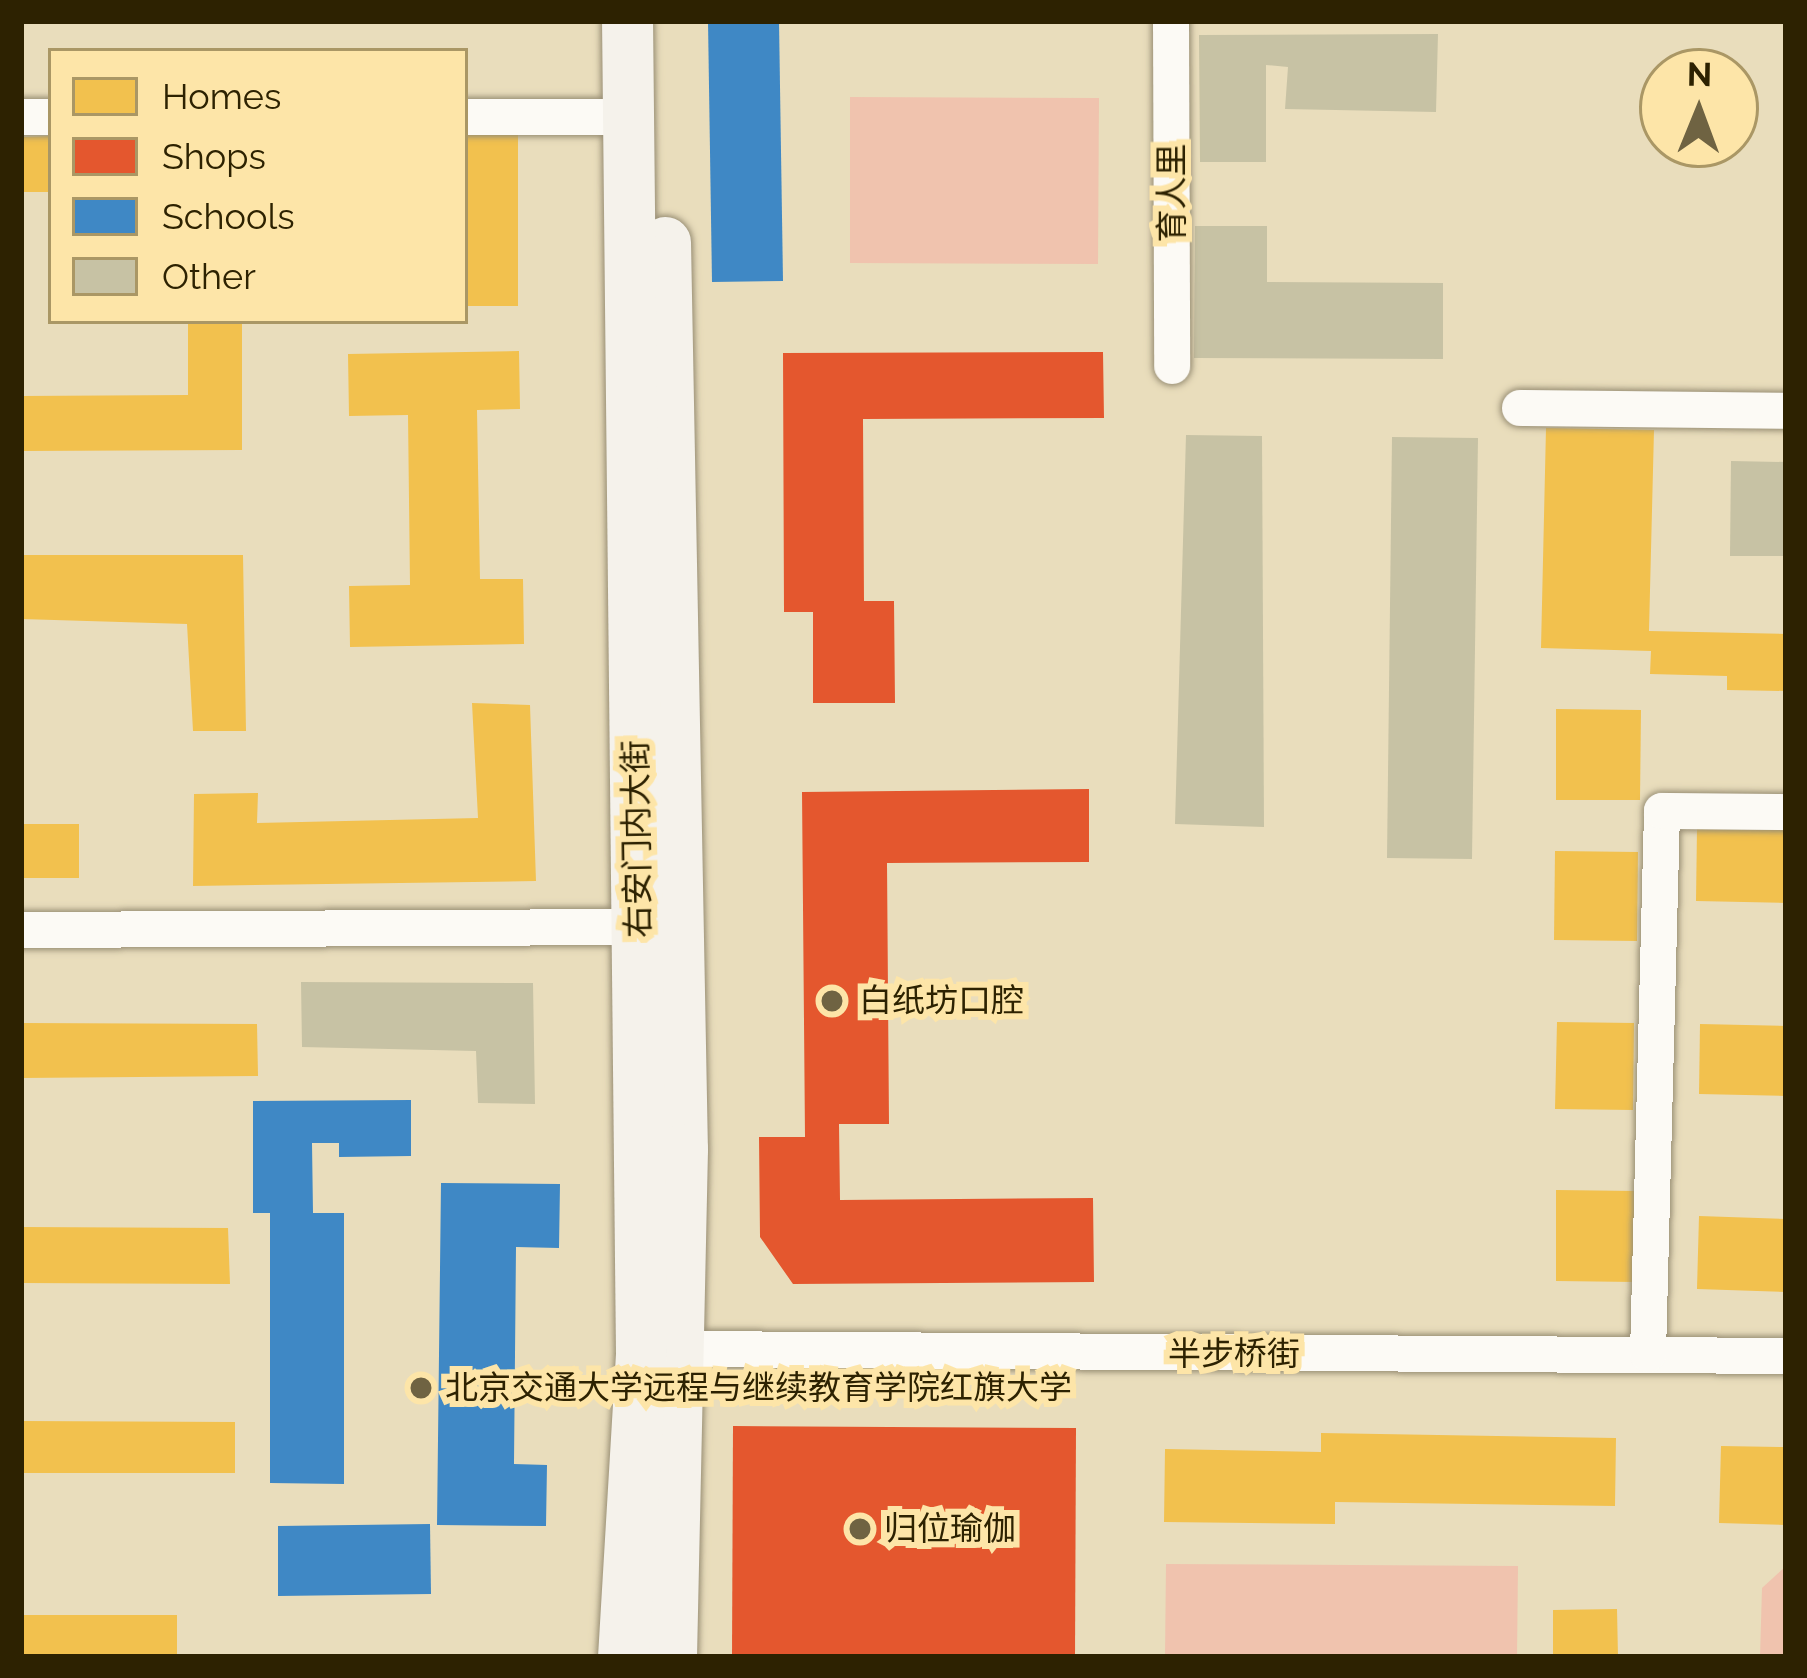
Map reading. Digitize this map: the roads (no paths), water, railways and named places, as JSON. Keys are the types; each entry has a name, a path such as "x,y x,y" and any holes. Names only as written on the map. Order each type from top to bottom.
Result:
{"main road":[{"name":"右安门内大街","path":"622,1657 641,1354 627,21"},
{"name":"右安门内大街","path":"661,21 681,1349 671,1657"}],"street":[{"name":"育人里","path":"1171,21 1172,366"},
{"path":"468,117 628,117"},
{"path":"1520,408 1786,411"},
{"path":"1648,1354 1662,811 1786,812"},
{"path":"21,930 639,927"},
{"name":"半步桥街","path":"681,1349 1786,1356"}],"place":[{"name":"白纸坊口腔","path":"832,1001"},
{"name":"北京交通大学远程与继续教育学院红旗大学","path":"421,1388"},
{"name":"归位瑜伽","path":"860,1529"}]}
